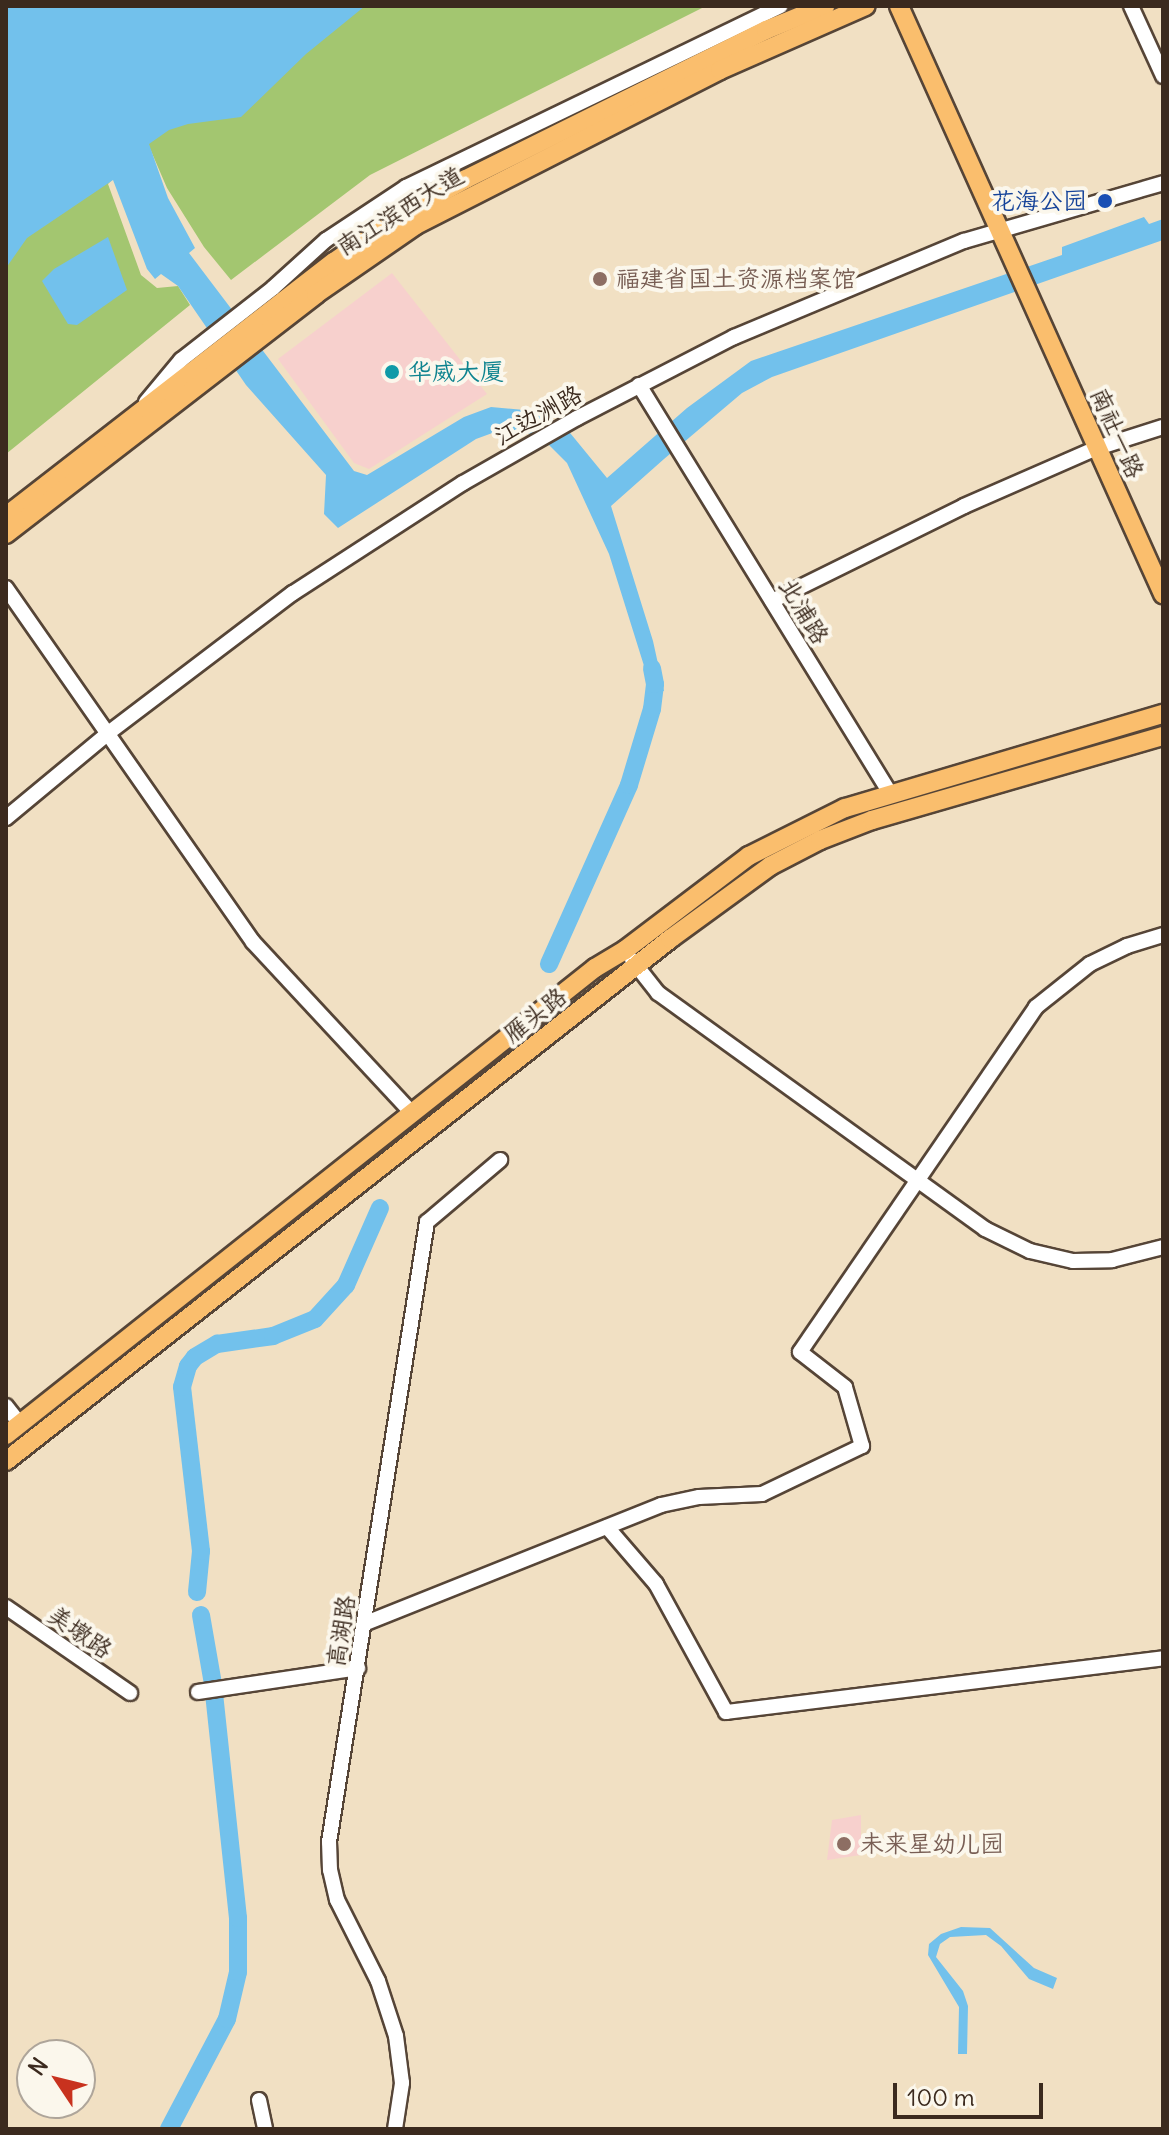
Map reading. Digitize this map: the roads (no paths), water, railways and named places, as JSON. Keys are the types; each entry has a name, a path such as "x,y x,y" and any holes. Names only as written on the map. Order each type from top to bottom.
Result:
{"main road":[{"name":"南江滨西大道","path":"6,516 371,235 441,192 766,30 825,6"},
{"name":"南江滨西大道","path":"249,327 349,270 454,203 720,70 866,6"},
{"path":"899,6 999,228"},
{"name":"南社一路","path":"999,228 1163,594"},
{"name":"南江滨西大道","path":"6,534 219,351"},
{"name":"雁头路","path":"6,1461 156,1345 630,958 756,851 829,814 890,793 1163,714"},
{"name":"雁头路","path":"13,1430 595,968 630,958 747,881 820,840 907,809 1163,736"}],"street":[{"path":"249,327 326,240 428,174 465,160 781,6"},
{"path":"1131,6 1163,76"},
{"name":"江边洲路","path":"6,818 107,734 237,633 333,566 463,483 639,385 734,337 999,228 1163,183"},
{"name":"北浦路","path":"639,385 890,793"},
{"path":"772,601 932,520 1097,448 1163,427"},
{"path":"6,588 253,942 411,1112"},
{"path":"366,1623 673,1501 762,1494 862,1446 845,1387 800,1352 1044,999 1098,959 1163,935"},
{"path":"630,958 658,993 985,1229 1043,1256 1073,1261 1112,1260 1163,1247"},
{"name":"高湖路","path":"395,2129 402,2083 396,2036 378,1981 340,1907 329,1860 427,1222 500,1160"},
{"path":"6,1406 13,1430"},
{"path":"607,1527 656,1584 726,1712 1163,1658"},
{"name":"美墩路","path":"6,1607 130,1693"},
{"path":"198,1692 358,1668"},
{"path":"259,2100 265,2129"}],"water":[{"path":"6,6 365,6 306,54 241,117 188,124 169,130 149,144 168,198 195,248 189,253 354,471 367,475 464,417 491,407 535,411 566,428 607,478 687,408 751,361 1062,255 1062,247 1144,217 1149,224 1163,219 1163,240 772,377 742,393 664,459 611,506 653,641 664,691 648,694 645,669 609,554 567,463 540,436 506,428 476,439 338,528 324,514 326,475 246,385 178,286 161,274 155,279 147,269 113,180 27,238 6,268"},
{"path":"108,237 127,290 77,325 68,324 42,281 54,269"},
{"path":"961,1927 990,1928 1034,1968 1057,1978 1053,1989 1029,1979 1001,1946 986,1935 950,1937 940,1944 936,1957 963,1991 968,2006 967,2054 958,2054 959,2007 928,1955 929,1944 941,1934"}],"waterway":[{"path":"549,964 629,785 652,709 655,684 652,668"},
{"path":"197,1592 201,1551 182,1387 188,1366 195,1357 217,1344 273,1336 315,1319 346,1285 380,1208"},
{"path":"169,2129 227,2019 238,1972 238,1918 213,1684 201,1615"}],"place":[{"name":"花海公园","path":"1105,201"},
{"name":"福建省国土资源档案馆","path":"600,279"},
{"name":"华威大厦","path":"392,372"},
{"name":"未来星幼儿园","path":"844,1844"}]}
